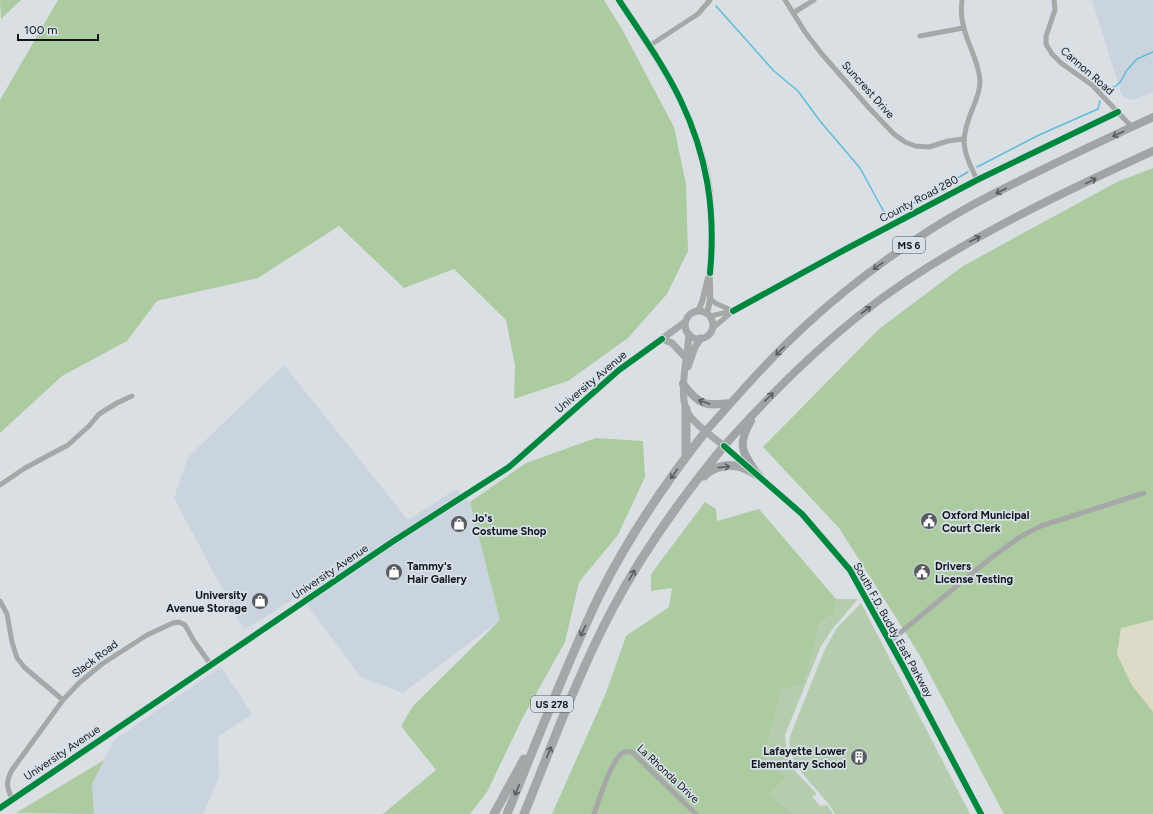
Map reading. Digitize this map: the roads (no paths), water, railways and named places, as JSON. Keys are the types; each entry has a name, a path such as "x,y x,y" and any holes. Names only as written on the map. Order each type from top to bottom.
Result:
{"highway":[{"name":"MS 6","path":"706,431 762,368 808,323 875,268 928,232 980,201 1153,117"},
{"name":"MS 6","path":"724,446 759,407 804,362 855,319 904,283 967,243 1153,151"},
{"path":"683,384 692,396 705,404 714,405 731,403"},
{"path":"759,407 744,432 742,444 745,456 759,476"},
{"path":"686,409 686,457"},
{"name":"US 278","path":"507,814 574,652 600,596 627,545 656,498 706,431"},
{"name":"US 278","path":"524,814 589,657 613,609 638,565 664,524 724,446"},
{"path":"684,498 708,472 716,468 737,466 759,476"},
{"path":"494,814 548,714"}],"main road":[{"path":"688,333 692,337 701,338 708,335 713,328 713,324 708,314 698,311 690,314 685,322 688,333 683,384 686,409 706,431 724,446"},
{"name":"University Avenue","path":"0,808 392,542 509,467 619,370 685,322"},
{"name":"University Avenue","path":"662,339 688,333"},
{"path":"685,372 701,338"},
{"path":"662,339 672,343 686,358"}],"street":[{"path":"619,0 649,46 679,97 692,126 702,157 708,185 711,211 710,298 708,314 733,311"},
{"path":"649,46 698,14 710,0"},
{"name":"Suncrest Drive","path":"785,0 821,53 894,134 905,142 915,146 929,147 963,138"},
{"path":"793,13 814,0"},
{"path":"962,0 964,28 978,66 980,82 978,95 966,123 963,138 966,157 977,180"},
{"name":"Cannon Road","path":"1054,0 1055,10 1046,36 1046,44 1052,54 1061,63 1092,85 1132,127"},
{"path":"920,36 964,28"},
{"name":"County Road 280","path":"733,311 977,180 1118,112"},
{"path":"698,311 710,273"},
{"path":"710,298 715,303 733,311"},
{"path":"713,328 733,311"},
{"path":"0,485 25,468 68,445 89,426 99,414 132,396"},
{"name":"South F.D. Buddy East Parkway","path":"724,446 802,514 850,570 981,814"},
{"path":"889,642 992,557 1020,537 1041,526 1144,493"},
{"path":"0,601 6,614 17,658 25,668 63,700"},
{"name":"Slack Road","path":"12,800 6,786 7,778 12,770 63,700 79,683 102,664 147,635 173,623 179,622 185,625 211,665"},
{"name":"La Rhonda Drive","path":"594,814 613,765 622,753 627,751 632,752 695,814"}],"waterway":[{"path":"716,6 774,71 798,91 820,121 860,168 887,216 891,216 968,172"},
{"path":"1104,91 1116,86 1137,59 1153,52"},
{"path":"977,167 1039,135 1098,109 1100,101"}],"place":[{"name":"Oxford Municipal Court Clerk","path":"929,521"},
{"name":"Jo's Costume Shop","path":"459,524"},
{"name":"Tammy's Hair Gallery","path":"394,572"},
{"name":"Drivers License Testing","path":"922,572"},
{"name":"University Avenue Storage","path":"260,601"},
{"name":"Lafayette Lower Elementary School","path":"859,757"}]}
